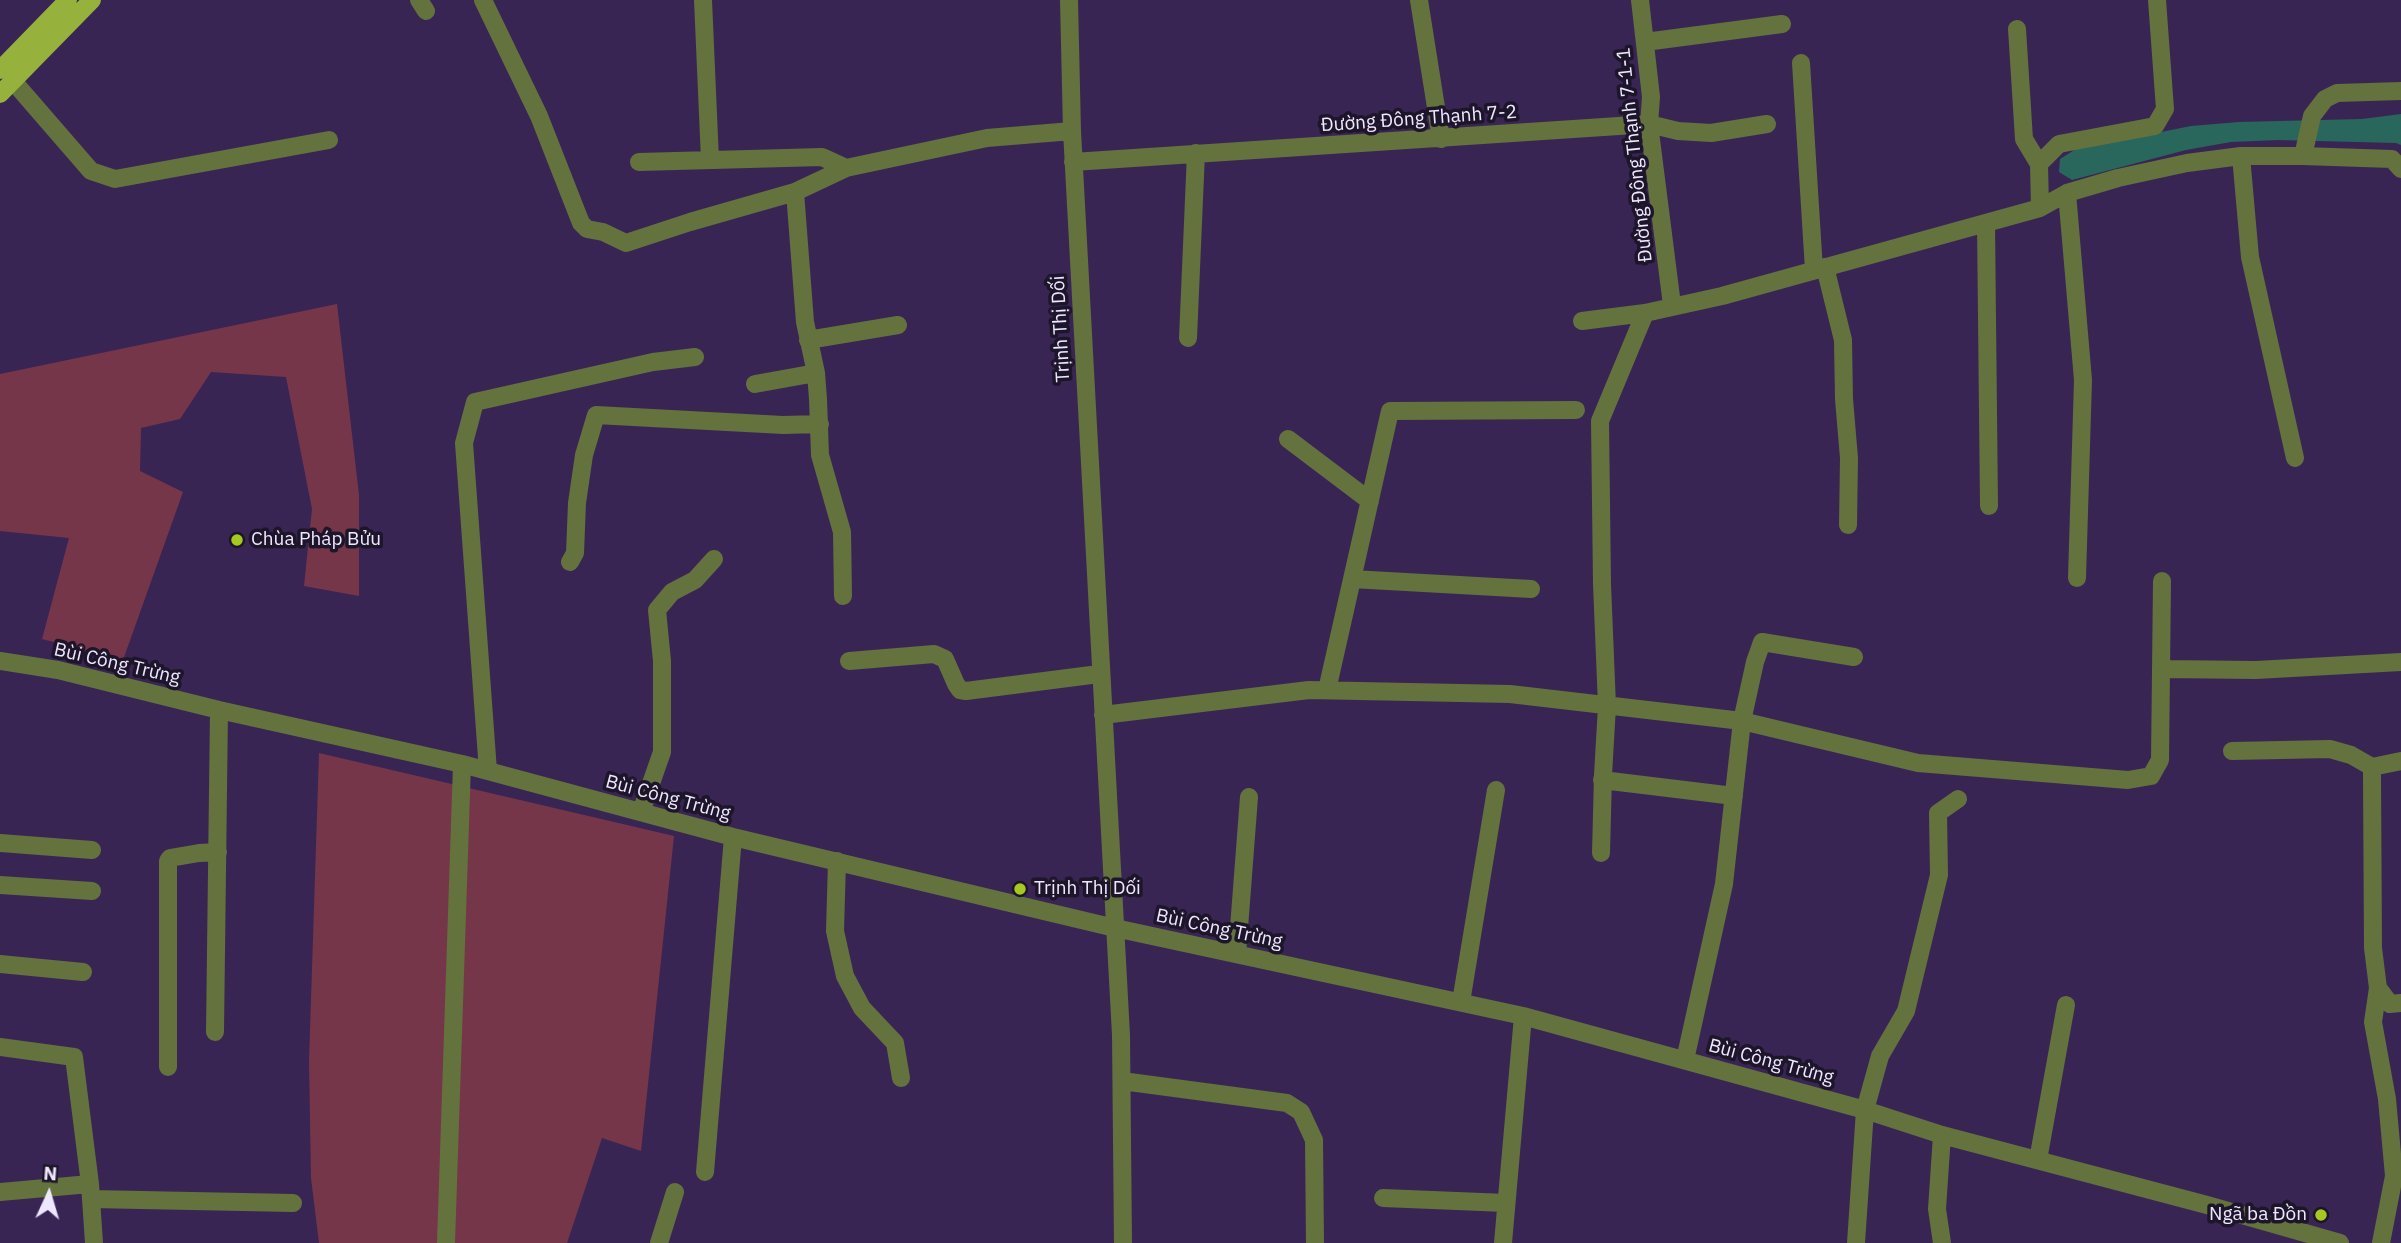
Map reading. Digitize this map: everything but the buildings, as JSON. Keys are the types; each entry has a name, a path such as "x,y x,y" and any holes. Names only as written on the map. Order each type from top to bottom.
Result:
{"main road":[{"path":"4,82 68,0"},
{"path":"4,82 92,0"}],"street":[{"path":"483,0 539,116 581,223 587,229 603,232 626,243 794,192 846,168 987,138 1072,131"},
{"path":"703,0 710,160"},
{"name":"Trịnh Thị Dối","path":"1069,0 1073,162 1122,1081 1123,1243"},
{"path":"1419,0 1441,139"},
{"name":"Đường Đông Thạnh 7-1-1","path":"1640,0 1651,97 1649,124 1672,305"},
{"path":"2039,164 2059,144 2155,126 2165,109 2157,0"},
{"path":"1645,42 1782,24"},
{"path":"2017,29 2024,139 2039,164 2040,208"},
{"path":"1801,63 1819,269 1843,340 1849,458 1848,525"},
{"path":"4,82 91,171 115,179 329,140"},
{"path":"2304,150 2312,116 2325,99 2337,93 2401,91"},
{"name":"Đường Đông Thạnh 7-2","path":"1073,162 1649,124 1678,131 1712,133 1767,124"},
{"path":"1582,321 1645,313 1722,296 2040,208 2067,193 2148,171 2241,156 2304,150 2392,159 2401,169"},
{"path":"1188,338 1196,153"},
{"path":"2241,156 2249,257 2295,458"},
{"path":"639,162 822,157 846,168"},
{"path":"794,192 808,340 816,373 820,456 842,532 843,596"},
{"path":"2067,193 2083,380 2077,578"},
{"path":"1986,223 1989,506"},
{"path":"1601,853 1607,706 1600,421 1645,313"},
{"path":"808,340 898,325"},
{"path":"488,771 464,443 475,402 653,362 695,357"},
{"path":"755,384 816,373"},
{"path":"1327,690 1390,411 1576,410"},
{"path":"570,562 575,553 584,456 596,415 783,425 820,424"},
{"path":"1288,439 1370,501"},
{"path":"641,812 662,752 662,661 657,610 672,592 695,580 714,559"},
{"path":"1352,579 1531,589"},
{"path":"1103,715 1309,690 1510,694 1742,721 1918,763 2128,780 2151,776 2160,760 2162,581"},
{"path":"1685,1060 1724,884 1742,721 1762,642 1854,657"},
{"path":"849,661 934,654 945,659 956,684 960,690 966,691 1099,674"},
{"name":"Bùi Công Trừng","path":"0,661 58,670 219,710 463,764 733,837 1115,928 1523,1016 1865,1110 1942,1135 2340,1243"},
{"path":"2161,669 2256,670 2401,662"},
{"path":"215,1032 219,710"},
{"path":"2232,751 2330,749 2351,755 2372,767 2401,761"},
{"path":"446,1243 463,764"},
{"path":"2372,767 2374,948 2378,988 2374,1022 2387,1099 2394,1176 2381,1243"},
{"path":"1602,780 1734,796"},
{"path":"1461,1002 1496,790"},
{"path":"1237,954 1249,797"},
{"path":"1856,1243 1865,1110 1880,1056 1906,1011 1939,875 1938,813 1958,799"},
{"path":"705,1172 733,837"},
{"path":"0,843 92,850"},
{"path":"169,1067 167,861 170,858 218,852"},
{"path":"837,861 835,931 845,976 862,1008 895,1043 901,1078"},
{"path":"0,885 92,891"},
{"path":"0,964 83,972"},
{"path":"2378,988 2390,1004 2401,1003"},
{"path":"2038,1160 2066,1005"},
{"path":"1503,1243 1523,1016"},
{"path":"0,1047 74,1057 94,1243"},
{"path":"1122,1081 1287,1103 1301,1112 1314,1140 1315,1243"},
{"path":"1942,1135 1937,1209 1942,1243"},
{"path":"0,1192 90,1191 293,1203"},
{"path":"659,1243 675,1192"},
{"path":"1383,1198 1506,1203"}],"shaded area":[{"path":"2401,114 2401,145 2278,140 2231,142 2186,150 2072,180 2059,172 2060,159 2076,149 2191,126 2362,119"},
{"path":"337,304 359,495 359,596 304,586 312,509 286,377 211,372 180,419 141,428 140,471 183,492 123,660 42,639 69,538 0,531 0,374"},
{"path":"319,753 674,836 641,1151 602,1138 567,1243 319,1243 311,1178 309,1061"}],"place":[{"name":"Chùa Pháp Bửu","path":"237,540"},
{"name":"Trịnh Thị Dối","path":"1020,889"},
{"name":"Ngã ba Đồn","path":"2321,1215"}]}
